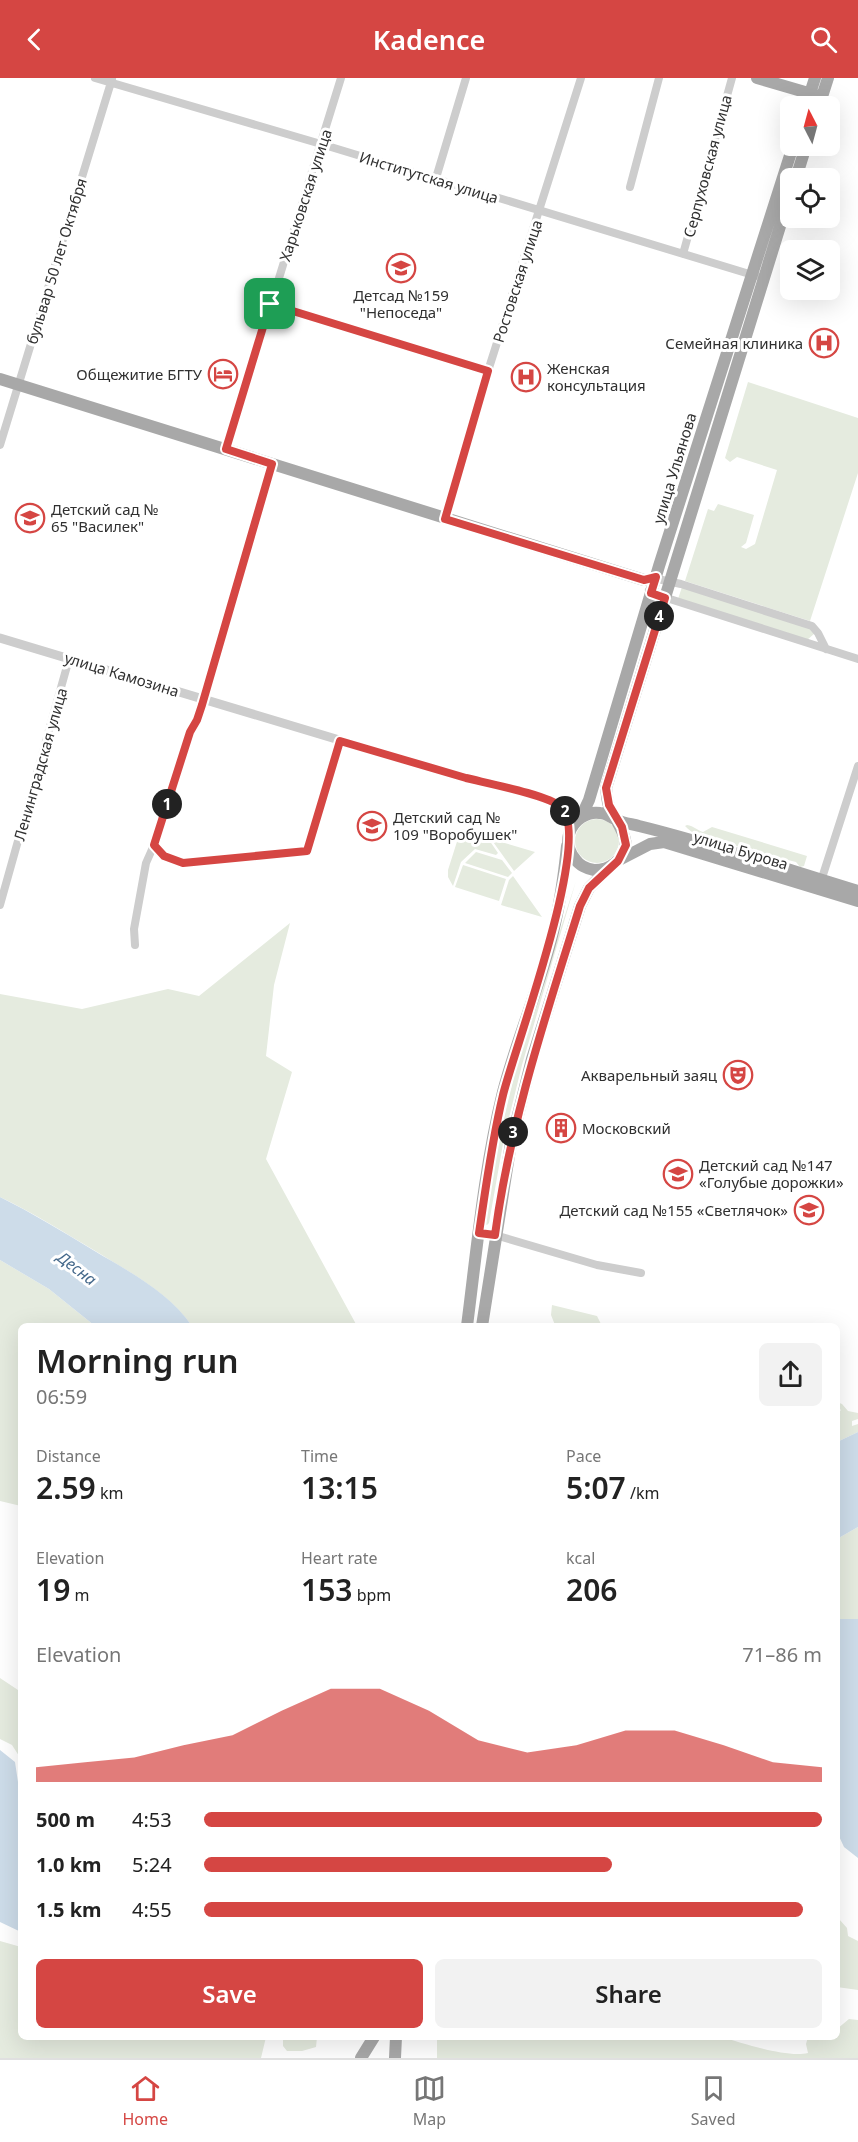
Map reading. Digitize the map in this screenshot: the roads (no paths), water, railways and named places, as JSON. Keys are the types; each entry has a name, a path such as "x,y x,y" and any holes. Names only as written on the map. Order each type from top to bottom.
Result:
{"main road":[{"path":"757,78 808,96"},
{"path":"815,78 817,96"},
{"path":"819,96 828,78"},
{"name":"улица Ульянова","path":"581,817 589,800 651,593 650,579 790,156"},
{"name":"улица Ульянова","path":"617,820 609,805 606,788 780,226"},
{"path":"0,379 445,519 650,579"},
{"path":"466,1323 495,1130 514,1054 553,933 565,873 569,837 574,824 581,817 591,813 601,813 617,820 622,827 626,845 615,863 589,888 580,906 531,1059 511,1143 482,1323"},
{"name":"улица Бурова","path":"617,820 660,831 820,884 858,900"},
{"path":"569,837 570,852 583,867 603,870 615,863"},
{"name":"улица Бурова","path":"615,863 650,844 664,842 820,884 858,891"},
{"path":"361,2058 372,2040"},
{"path":"394,2058 396,2040"}],"street":[{"name":"Институтская улица","path":"95,78 112,80 764,278"},
{"name":"Харьковская улица","path":"226,449 342,78"},
{"path":"436,178 466,78"},
{"name":"Ростовская улица","path":"445,519 488,371 581,78"},
{"path":"630,187 659,78"},
{"name":"Серпуховская улица","path":"683,254 732,78"},
{"name":"бульвар 50 лет Октября","path":"0,445 112,80"},
{"path":"270,304 488,371"},
{"path":"135,945 134,929 146,863 154,845 190,732 204,699 272,464"},
{"path":"650,579 670,581 812,626 826,650"},
{"path":"651,593 858,659"},
{"name":"улица Камозина","path":"0,638 465,778 552,800 566,812 569,820 569,837"},
{"name":"Ленинградская улица","path":"0,904 69,658"},
{"path":"154,845 164,856 183,863 307,851 340,741"},
{"path":"820,884 858,766"},
{"path":"479,1233 495,1235 597,1265 641,1273"}],"water":[{"name":"Десна","path":"0,1197 147,1283 172,1303 190,1323 91,1323 49,1289 0,1260"},
{"path":"858,1432 858,1527 840,1537 840,1441"},
{"path":"840,1619 858,1619 858,1858 844,1847 840,1838"},
{"path":"0,1750 15,1762 18,1782 18,1931 0,1922"}],"place":[{"name":"Детсад №159 \"Непоседа\"","path":"401,268"},
{"name":"Семейная клиника","path":"824,343"},
{"name":"Общежитие БГТУ","path":"223,374"},
{"name":"Женская консультация","path":"526,377"},
{"name":"Детский сад № 65 \"Василек\"","path":"30,518"},
{"name":"Детский сад № 109 \"Воробушек\"","path":"372,826"},
{"name":"Акварельный заяц","path":"738,1075"},
{"name":"Московский","path":"561,1128"},
{"name":"Детский сад №147 «Голубые дорожки»","path":"678,1174"},
{"name":"Детский сад №155 «Светлячок»","path":"809,1210"}]}
